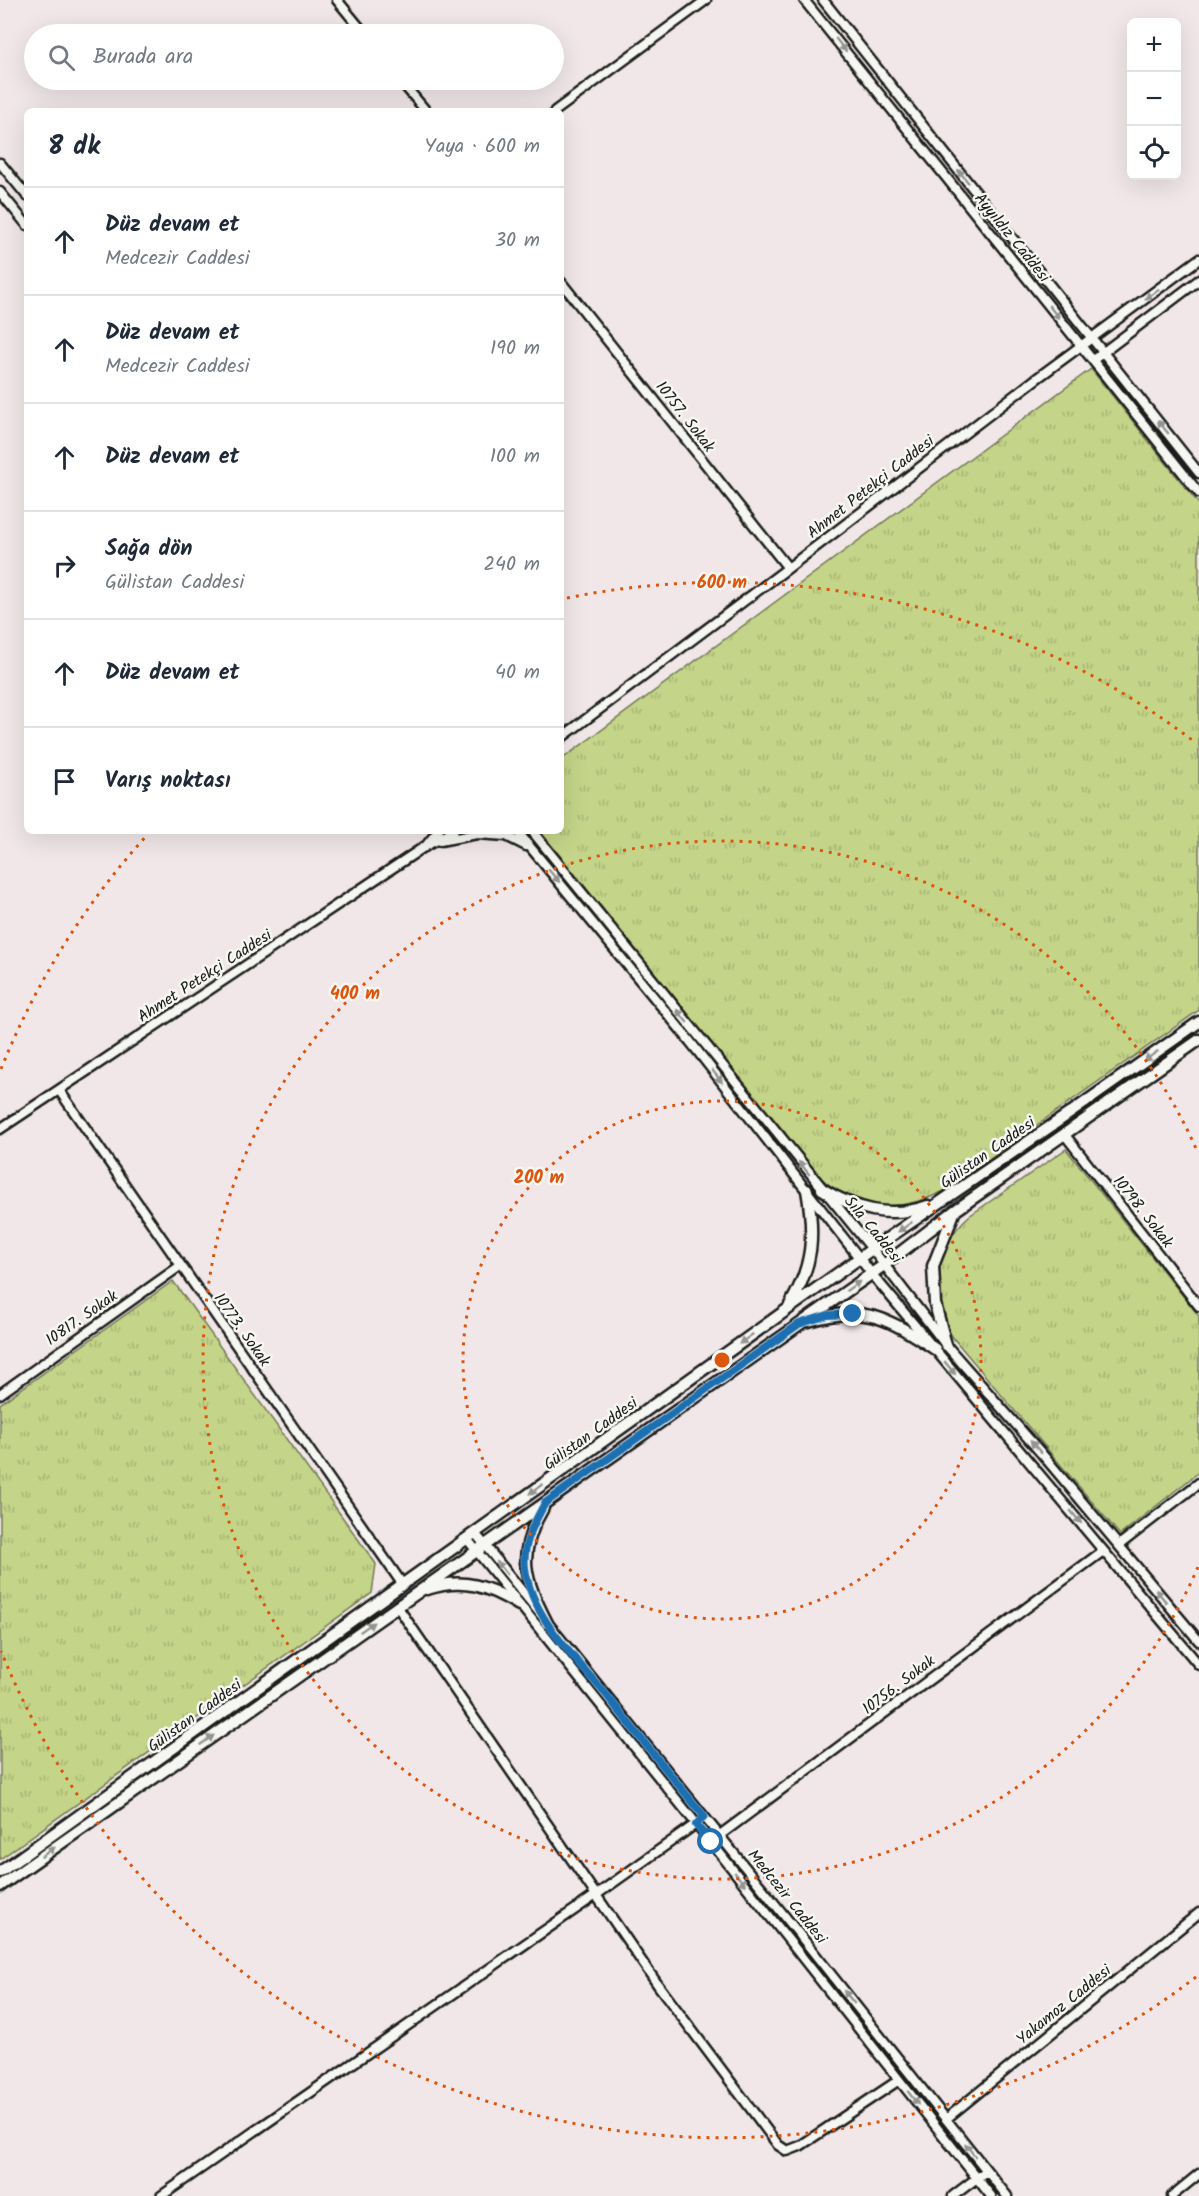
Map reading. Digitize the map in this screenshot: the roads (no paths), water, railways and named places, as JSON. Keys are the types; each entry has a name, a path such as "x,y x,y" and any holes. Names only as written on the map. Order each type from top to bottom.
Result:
{"main road":[{"name":"Gülistan Caddesi","path":"0,1872 860,1257 1199,1022"},
{"name":"Gülistan Caddesi","path":"0,1886 884,1265 956,1210 1199,1041"},
{"path":"822,1189 846,1203 883,1213 908,1212 943,1201"},
{"path":"788,1309 801,1286 813,1240 807,1190"},
{"path":"946,1345 934,1298 933,1266 956,1210"},
{"path":"799,1324 828,1315 878,1316 900,1326 935,1349"},
{"path":"545,1503 530,1531 525,1565 533,1596 547,1623"},
{"path":"415,1593 445,1584 466,1583 499,1593 519,1605"}],"street":[{"path":"338,0 357,24"},
{"path":"559,108 706,0"},
{"name":"Ayyıldız Caddesi","path":"804,0 1199,493"},
{"name":"Ayyıldız Caddesi","path":"823,0 1199,473"},
{"path":"408,90 423,108"},
{"path":"0,163 24,192"},
{"path":"0,192 24,221"},
{"name":"Ahmet Petekçi Caddesi","path":"564,736 904,478 1199,259"},
{"path":"1093,360 1199,280"},
{"name":"10757. Sokak","path":"564,286 788,568"},
{"name":"Sıla Caddesi","path":"518,834 685,1035 871,1273 1199,1665"},
{"name":"Sıla Caddesi","path":"534,834 872,1249 946,1345 1199,1641"},
{"path":"436,835 506,836 531,849"},
{"name":"Ahmet Petekçi Caddesi","path":"0,1129 424,847 436,835"},
{"name":"10773. Sokak","path":"59,1090 403,1585"},
{"name":"10798. Sokak","path":"1065,1135 1199,1306"},
{"name":"10817. Sokak","path":"0,1394 180,1266"},
{"path":"1119,1545 1199,1483"},
{"name":"Medcezir Caddesi","path":"471,1536 519,1605 711,1842 991,2196"},
{"name":"Medcezir Caddesi","path":"480,1549 547,1623 704,1816 1006,2196"},
{"name":"10756. Sokak","path":"711,1842 1103,1551"},
{"path":"397,1606 596,1895 778,2145 787,2151 800,2146 899,2080"},
{"path":"161,2196 596,1895 696,1825 704,1816"},
{"name":"Yakamoz Caddesi","path":"946,2119 1199,1913"},
{"path":"953,2196 986,2171"},
{"path":"1172,2196 1199,2174"}]}
